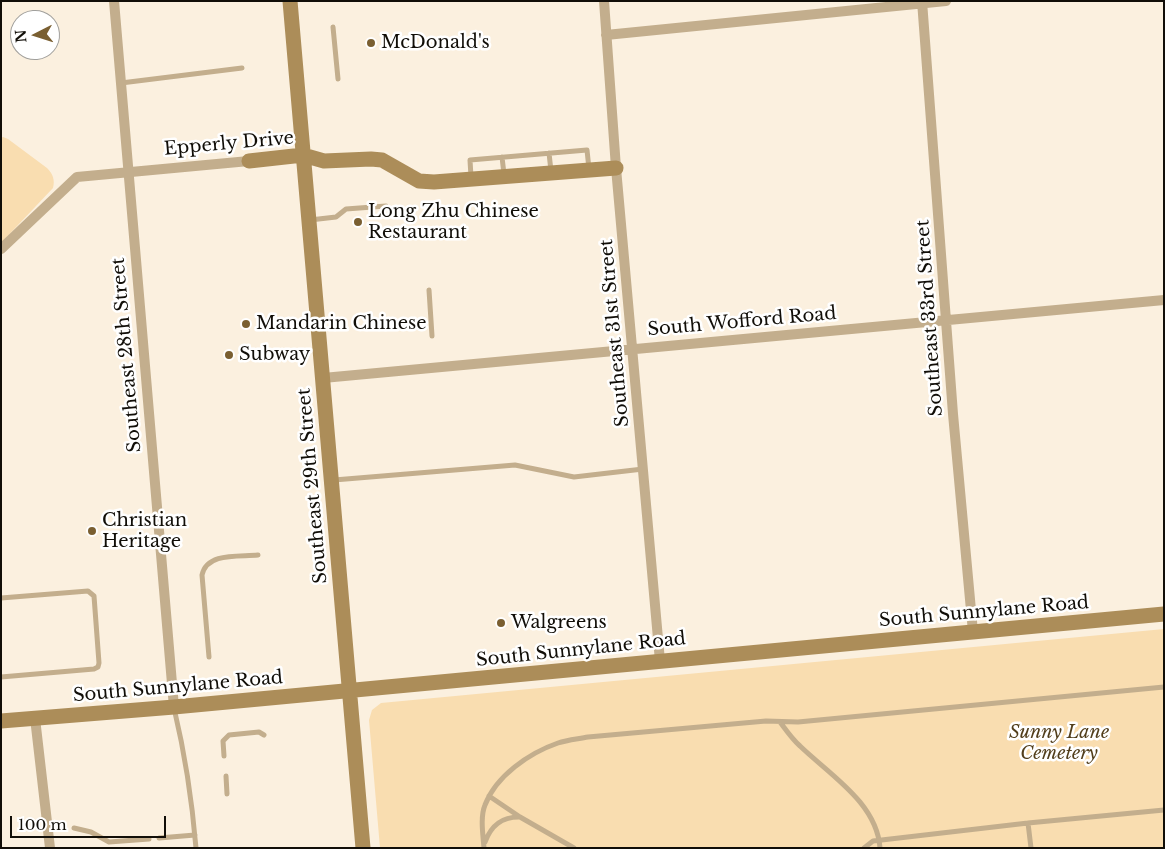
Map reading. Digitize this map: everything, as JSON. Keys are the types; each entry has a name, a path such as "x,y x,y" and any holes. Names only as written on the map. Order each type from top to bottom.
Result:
{"main road":[{"name":"Southeast 29th Street","path":"290,1 363,848"},
{"name":"Epperly Drive","path":"249,161 303,155 324,161 382,160 419,181 434,182 616,168"},
{"name":"South Sunnylane Road","path":"1,721 349,691 1164,614"}],"street":[{"name":"Southeast 28th Street","path":"114,1 174,707"},
{"name":"Southeast 31st Street","path":"604,1 616,168 660,661"},
{"path":"606,35 946,1"},
{"name":"Southeast 33rd Street","path":"922,2 946,320 973,632"},
{"name":"Epperly Drive","path":"1,249 77,177 249,161"},
{"name":"South Wofford Road","path":"322,378 1164,300"},
{"path":"35,718 50,848"}],"lane":[{"path":"333,26 338,80"},
{"path":"121,83 242,68"},
{"path":"471,180 470,160 549,153 587,150 589,170"},
{"path":"549,153 551,174"},
{"path":"502,157 504,177"},
{"path":"309,220 336,217 346,209 386,206"},
{"path":"428,290 432,336"},
{"path":"331,480 515,465 574,477 642,470"},
{"path":"209,657 203,569 212,560 258,555"},
{"path":"1,598 92,592 94,596 99,663 98,667 94,669 1,677"},
{"path":"484,847 484,807 502,780 529,757 564,742 588,737 766,721 798,722 1164,688"},
{"path":"174,707 187,769 196,848"},
{"path":"780,722 798,745 844,786 871,816 880,848"},
{"path":"224,756 223,741 229,735 259,732 264,735"},
{"path":"226,776 227,794"},
{"path":"490,796 520,817 574,848"},
{"path":"864,848 873,841 1164,810"},
{"path":"484,847 489,831 498,822 512,817 520,817"},
{"path":"1028,823 1031,848"},
{"path":"74,828 91,832 109,842 149,839"},
{"path":"159,838 195,835"}],"green space":[{"path":"3,137 47,168 54,182 53,188 1,243 1,138"},
{"name":"Sunny Lane Cemetery","path":"1164,629 1164,848 380,848 369,720 372,710 381,703"}],"place":[{"name":"McDonald's","path":"371,43"},
{"name":"Long Zhu Chinese Restaurant","path":"358,222"},
{"name":"Mandarin Chinese","path":"246,324"},
{"name":"Subway","path":"229,355"},
{"name":"Christian Heritage","path":"92,531"},
{"name":"Walgreens","path":"501,623"}]}
